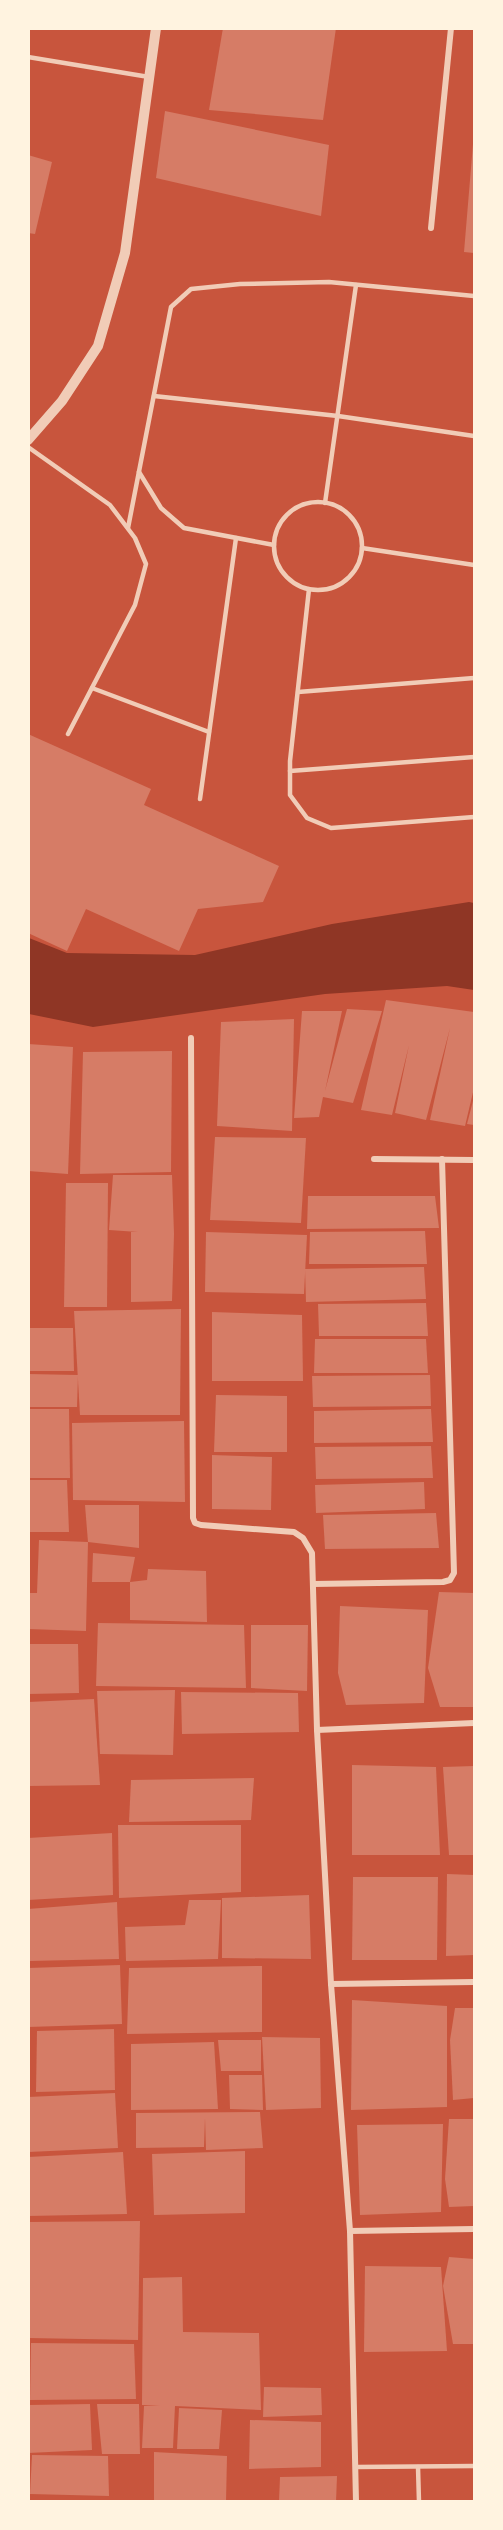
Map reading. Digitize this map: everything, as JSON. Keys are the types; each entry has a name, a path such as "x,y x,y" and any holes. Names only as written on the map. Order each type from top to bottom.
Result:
{"street":[{"path":"31,434 62,401 98,346 125,253 156,28"},
{"path":"431,228 451,28"},
{"path":"191,1038 193,1518 195,1523 201,1525 294,1532 303,1538 312,1552 317,1730 331,1984 350,2231 356,2502"},
{"path":"374,1159 474,1160"},
{"path":"313,1584 443,1582 450,1580 454,1574 442,1159"},
{"path":"317,1730 474,1723"},
{"path":"331,1984 474,1982"},
{"path":"350,2231 474,2229"}],"lane":[{"path":"28,57 149,77"},
{"path":"128,528 171,308 191,289 240,284 329,282 474,296"},
{"path":"325,503 356,285"},
{"path":"154,396 338,416 474,435"},
{"path":"28,447 110,505 128,528 146,564 135,605 68,734"},
{"path":"139,472 161,508 184,528 274,544"},
{"path":"306,503 325,503 346,512 355,522 361,534 362,548 359,563 351,576 339,585 324,589 309,589 295,583 283,573 276,560 274,544 276,531 283,519 294,509 306,503"},
{"path":"200,799 236,538"},
{"path":"362,548 474,565"},
{"path":"309,589 290,771 290,795 308,818 331,828 474,817"},
{"path":"298,692 474,678"},
{"path":"92,688 209,732"},
{"path":"290,771 474,757"},
{"path":"356,2467 474,2466"},
{"path":"418,2467 419,2502"}],"shaded area":[{"path":"474,903 474,990 447,986 325,994 93,1027 29,1014 29,938 67,953 195,955 332,924"}],"building":[{"path":"223,28 336,28 323,120 209,110"},
{"path":"165,111 329,145 321,216 156,178"},
{"path":"474,144 474,253 464,252"},
{"path":"28,155 52,162 35,234 28,233"},
{"path":"28,734 151,789 144,805 279,866 263,902 198,909 179,951 86,909 67,951 28,933"},
{"path":"386,1000 474,1012 474,1088 465,1126 430,1120 450,1028 426,1120 395,1113 409,1045 392,1115 361,1110"},
{"path":"347,1009 382,1011 353,1103 323,1097 319,1117 294,1118 302,1011 342,1011 325,1091"},
{"path":"294,1019 292,1131 217,1126 221,1022"},
{"path":"28,1044 73,1047 68,1174 28,1171"},
{"path":"172,1051 171,1172 80,1174 83,1052"},
{"path":"474,1097 474,1125 467,1124"},
{"path":"215,1137 306,1138 301,1223 210,1220"},
{"path":"113,1175 172,1175 174,1234 172,1301 131,1302 131,1232 138,1232 109,1230"},
{"path":"66,1183 108,1183 107,1307 64,1307"},
{"path":"308,1196 435,1196 439,1228 307,1229"},
{"path":"425,1231 427,1264 309,1264 310,1232"},
{"path":"206,1232 307,1235 304,1294 205,1292"},
{"path":"424,1267 426,1299 306,1302 305,1269"},
{"path":"426,1303 428,1336 319,1336 318,1304"},
{"path":"181,1309 180,1415 80,1415 74,1311"},
{"path":"212,1312 302,1315 303,1381 212,1381"},
{"path":"28,1328 73,1328 74,1371 28,1371"},
{"path":"315,1339 426,1339 428,1373 314,1373"},
{"path":"28,1374 78,1375 77,1407 28,1407"},
{"path":"430,1375 431,1406 313,1407 312,1376"},
{"path":"216,1395 287,1396 287,1452 214,1452"},
{"path":"28,1409 69,1409 70,1478 28,1478"},
{"path":"431,1409 433,1442 314,1443 314,1411"},
{"path":"184,1421 185,1502 73,1500 72,1423"},
{"path":"431,1446 433,1478 316,1479 315,1447"},
{"path":"212,1455 272,1457 271,1510 212,1509"},
{"path":"28,1480 67,1480 69,1532 28,1532"},
{"path":"424,1482 425,1509 316,1513 315,1485"},
{"path":"85,1505 139,1505 139,1548 88,1542"},
{"path":"436,1513 439,1548 325,1549 323,1515"},
{"path":"39,1540 88,1542 86,1631 28,1629 28,1593 37,1593"},
{"path":"93,1553 135,1557 130,1582 92,1582"},
{"path":"148,1569 206,1571 207,1622 130,1620 130,1582 147,1580"},
{"path":"439,1592 474,1593 474,1707 440,1707 428,1668"},
{"path":"340,1606 428,1610 424,1703 346,1705 338,1673"},
{"path":"98,1623 244,1625 246,1688 96,1686"},
{"path":"251,1625 308,1625 307,1691 251,1688"},
{"path":"28,1644 78,1644 79,1693 28,1694"},
{"path":"175,1690 173,1755 100,1754 97,1691"},
{"path":"181,1692 298,1693 299,1732 182,1734"},
{"path":"94,1699 100,1785 28,1786 28,1702"},
{"path":"352,1765 436,1767 440,1855 352,1855"},
{"path":"474,1766 474,1855 449,1855 443,1767"},
{"path":"254,1778 251,1820 129,1822 131,1780"},
{"path":"118,1825 241,1825 241,1892 119,1898"},
{"path":"112,1833 113,1895 28,1900 28,1838"},
{"path":"447,1874 474,1875 474,1955 446,1956"},
{"path":"353,1877 438,1877 437,1960 352,1960"},
{"path":"309,1895 311,1959 222,1958 222,1898"},
{"path":"189,1900 221,1900 218,1959 126,1961 125,1927 185,1925"},
{"path":"117,1902 119,1959 28,1961 28,1909"},
{"path":"120,1965 122,2024 28,2027 28,1968"},
{"path":"262,1966 262,2032 127,2034 129,1968"},
{"path":"352,2000 447,2006 447,2107 351,2110"},
{"path":"455,2008 474,2008 474,2098 453,2100 450,2040"},
{"path":"114,2029 115,2090 36,2092 37,2031"},
{"path":"262,2037 320,2038 321,2108 266,2110"},
{"path":"218,2040 261,2040 261,2071 221,2071"},
{"path":"214,2042 218,2109 131,2110 131,2044"},
{"path":"229,2075 262,2075 263,2110 230,2109"},
{"path":"115,2093 118,2148 28,2152 28,2097"},
{"path":"260,2112 263,2148 206,2150 205,2118 204,2147 136,2148 136,2113"},
{"path":"449,2119 474,2119 474,2206 449,2207 445,2179"},
{"path":"443,2124 441,2212 360,2215 357,2125"},
{"path":"245,2151 245,2213 154,2215 152,2154"},
{"path":"123,2152 127,2214 28,2216 28,2157"},
{"path":"140,2221 138,2340 28,2338 28,2222"},
{"path":"449,2257 474,2259 474,2344 453,2344 443,2286"},
{"path":"365,2266 441,2267 447,2351 364,2352"},
{"path":"182,2277 183,2332 259,2333 261,2410 175,2406 173,2448 142,2448 144,2406 160,2406 142,2405 143,2278"},
{"path":"31,2343 134,2344 136,2399 30,2400"},
{"path":"264,2387 321,2388 322,2415 263,2417"},
{"path":"90,2404 92,2450 28,2453 28,2405"},
{"path":"97,2404 139,2404 140,2454 102,2454"},
{"path":"179,2408 222,2410 219,2449 177,2449"},
{"path":"250,2420 321,2422 321,2467 249,2469"},
{"path":"154,2452 227,2456 226,2502 154,2502"},
{"path":"32,2455 108,2456 109,2496 30,2494"},
{"path":"337,2476 336,2502 279,2502 280,2477"}]}
